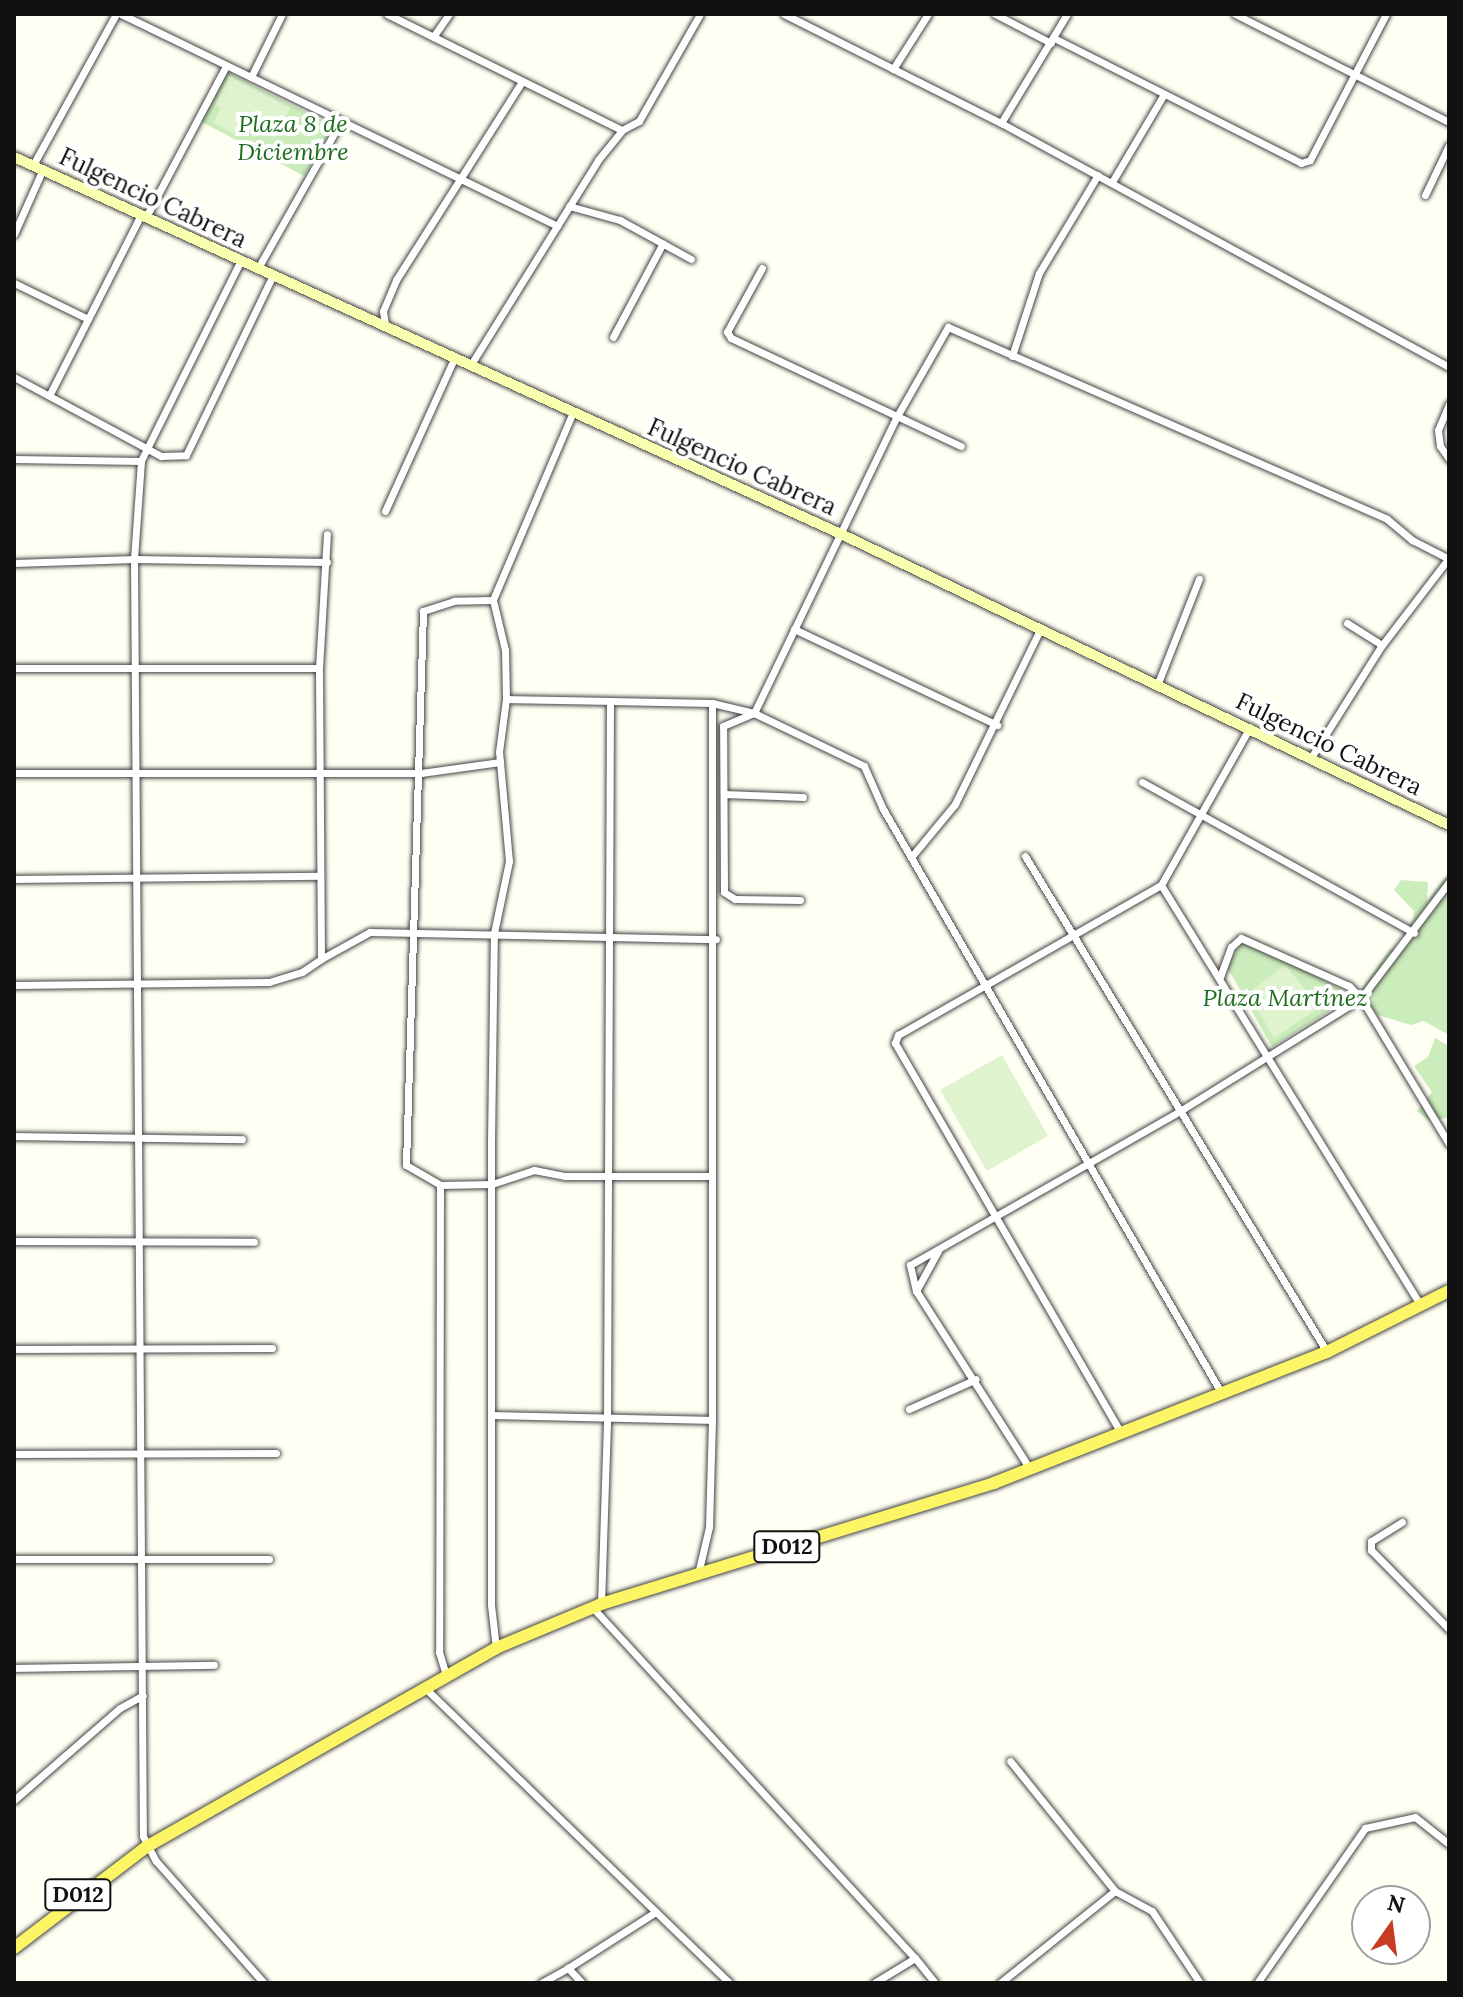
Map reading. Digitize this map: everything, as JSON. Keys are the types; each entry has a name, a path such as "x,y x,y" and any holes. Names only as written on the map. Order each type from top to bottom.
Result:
{"main road":[{"name":"Fulgencio Cabrera","path":"14,157 841,534 1312,756 1449,825"},
{"name":"D012","path":"14,1948 146,1847 496,1648 597,1606 1030,1469 1122,1435 1327,1352 1449,1291"}],"street":[{"path":"14,234 38,167 119,14 557,226"},
{"path":"251,77 282,14"},
{"path":"387,14 521,83 622,130"},
{"path":"433,37 449,14"},
{"path":"470,366 569,206 622,130 639,121 700,14"},
{"path":"784,14 1001,123 1449,367"},
{"path":"893,69 928,14"},
{"path":"995,14 1301,163 1310,160 1386,14"},
{"path":"1001,123 1067,14"},
{"path":"1235,14 1449,122"},
{"path":"50,394 226,66"},
{"path":"385,325 387,297 457,179 521,83"},
{"path":"1112,182 1164,94"},
{"path":"258,268 340,123"},
{"path":"1425,195 1449,145"},
{"path":"1012,356 1039,273 1098,175"},
{"path":"569,206 620,220 691,259"},
{"path":"613,337 663,243"},
{"path":"241,260 141,461 134,559 143,1453 142,1666 146,1847 264,1983"},
{"path":"762,268 728,336 896,418 961,446"},
{"path":"14,377 147,449 178,458 190,451 273,275"},
{"path":"14,283 88,319"},
{"path":"800,900 743,900 726,894 723,726 754,713 896,418 948,327 1387,519 1412,540 1449,559 1382,645 1312,756"},
{"path":"385,511 454,359"},
{"path":"1449,404 1438,430 1440,446 1449,459"},
{"path":"496,1648 491,1605 494,933 509,861 500,762 506,699 505,650 493,600 573,412"},
{"path":"14,459 141,461"},
{"path":"321,959 319,668 327,534"},
{"path":"14,563 134,559 327,562"},
{"path":"1158,683 1199,579"},
{"path":"493,600 454,601 423,611 421,773 406,1165 440,1185 492,1184 534,1170 609,1176 708,1176"},
{"path":"1347,623 1382,645"},
{"path":"912,856 955,804 997,725 1041,628"},
{"path":"794,629 997,725"},
{"path":"14,668 319,668"},
{"path":"506,699 712,703 754,713 854,757 1222,1394"},
{"path":"610,701 607,1419 597,1606 935,1983"},
{"path":"698,1574 709,1527 712,1420 708,1176 716,939 712,703"},
{"path":"1122,1435 999,1215 895,1043 898,1035 1074,931 1161,885 1250,727"},
{"path":"14,773 421,773 500,762"},
{"path":"1142,782 1414,933"},
{"path":"724,794 803,797"},
{"path":"1025,856 1183,1109 1327,1352"},
{"path":"14,879 319,876"},
{"path":"1030,1469 976,1379 916,1291 910,1265 1271,1057 1361,998 1414,933 1449,882"},
{"path":"1161,885 1271,1057 1421,1306"},
{"path":"14,985 269,982 321,959 370,932 608,934 716,939"},
{"path":"1220,977 1231,947 1241,938 1328,974 1361,998 1449,1144"},
{"path":"14,1136 139,1135 242,1139"},
{"path":"440,1185 439,1652 446,1675"},
{"path":"14,1241 254,1242"},
{"path":"916,1291 938,1251"},
{"path":"14,1349 272,1348"},
{"path":"909,1409 976,1379"},
{"path":"493,1415 712,1420"},
{"path":"14,1454 276,1453"},
{"path":"1402,1522 1371,1541 1371,1550 1449,1629"},
{"path":"14,1559 269,1559"},
{"path":"14,1668 214,1665"},
{"path":"424,1687 729,1983"},
{"path":"14,1800 120,1708 143,1695"},
{"path":"1010,1761 1115,1891 1152,1911 1200,1983"},
{"path":"1257,1983 1365,1828 1415,1817 1449,1844"},
{"path":"1000,1983 1115,1891"},
{"path":"541,1983 654,1913"},
{"path":"874,1983 915,1958"},
{"path":"568,1968 582,1983"}],"green space":[{"name":"Plaza 8 de Diciembre","path":"227,72 333,126 304,176 200,121"},
{"path":"229,76 290,108 278,136 233,113 245,121 237,135 213,123 221,108 215,105"},
{"path":"1449,872 1449,1035 1424,1021 1411,1025 1378,1015 1360,991 1389,950 1400,945 1413,918 1414,911 1394,890 1401,880 1428,882 1427,901"},
{"name":"Plaza Martínez","path":"1241,943 1280,957 1353,996 1272,1047 1227,967"},
{"path":"1285,965 1320,1007 1274,1038 1248,993"},
{"path":"1435,1038 1449,1046 1449,1124 1447,1118 1428,1120 1417,1111 1432,1092 1414,1066 1428,1057"},
{"path":"1002,1055 1048,1136 987,1171 940,1090"}]}
